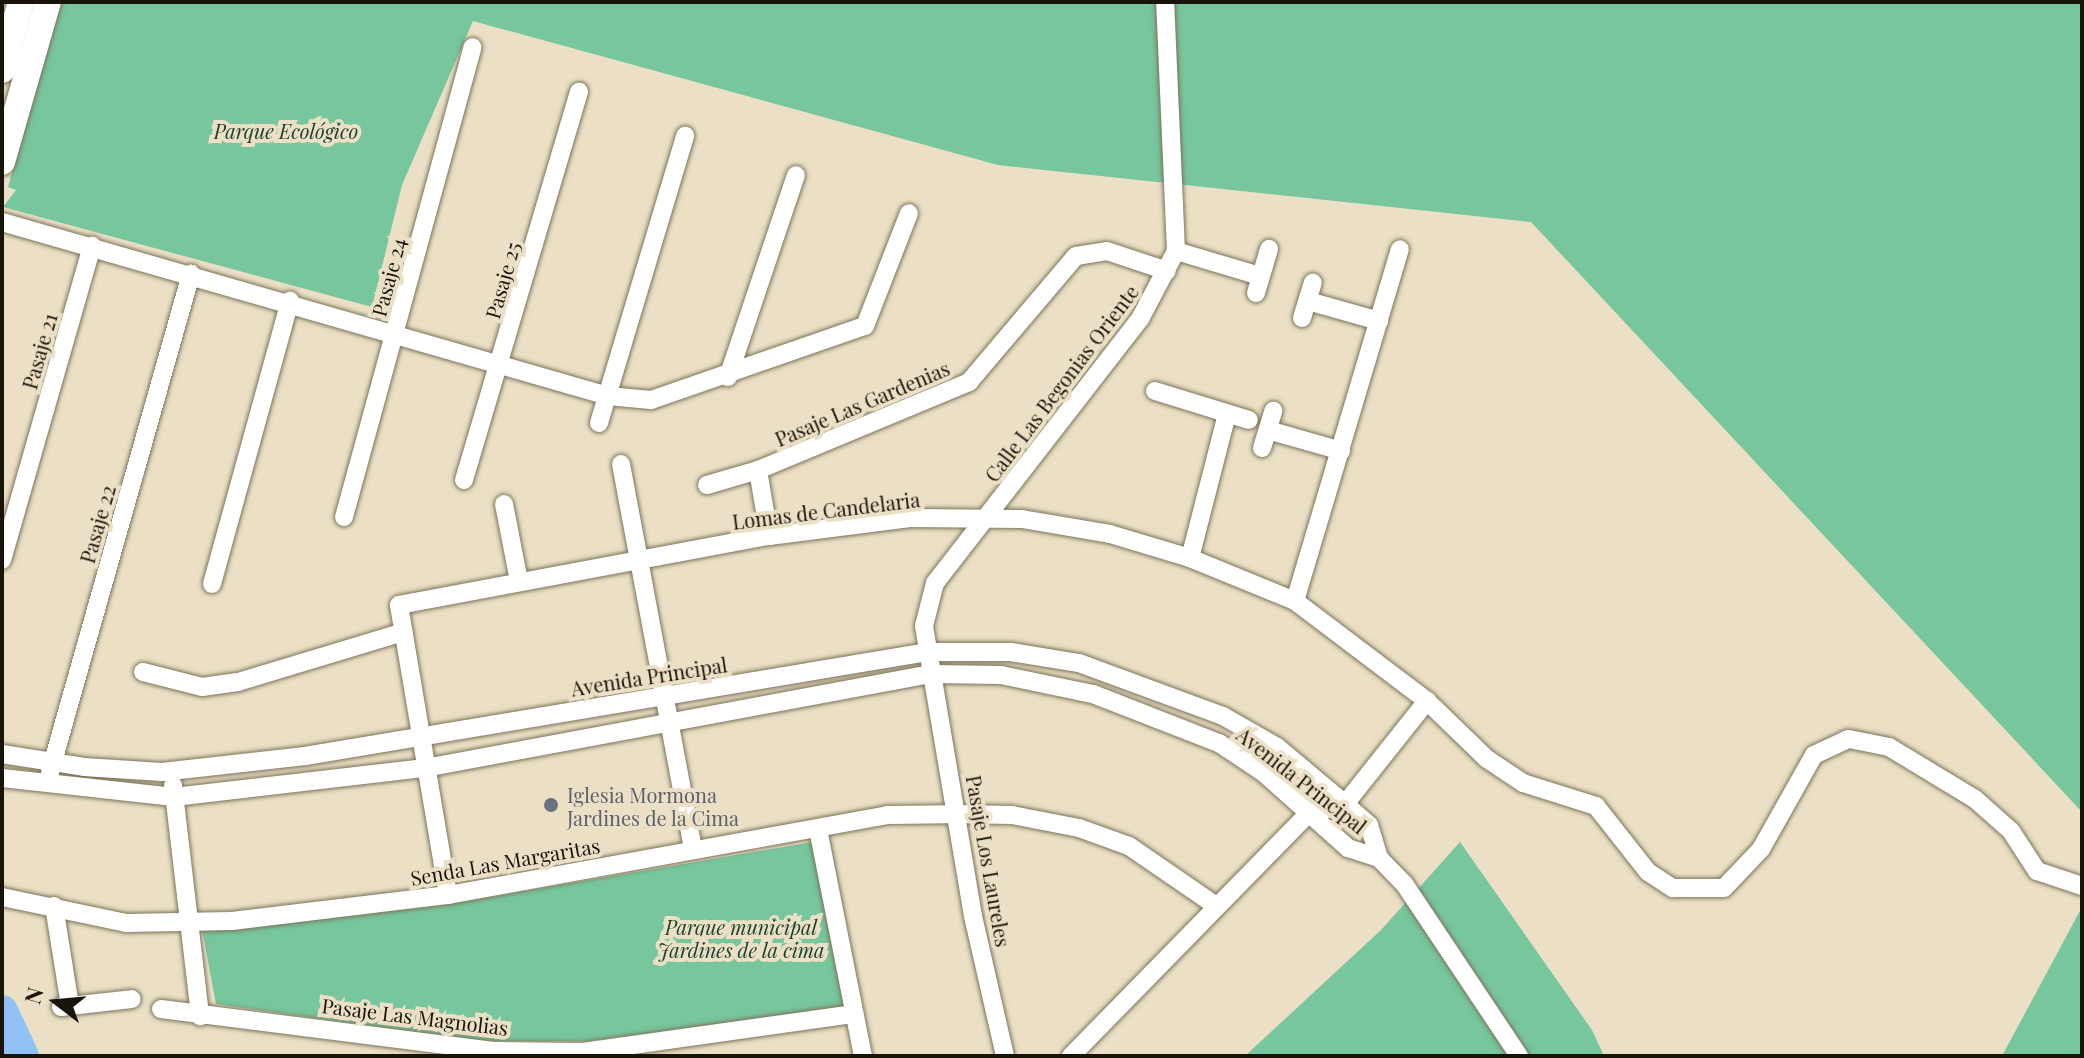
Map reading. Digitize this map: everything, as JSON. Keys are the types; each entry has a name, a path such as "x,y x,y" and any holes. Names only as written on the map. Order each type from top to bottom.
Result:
{"street":[{"path":"2,70 21,2"},
{"path":"2,162 48,2"},
{"name":"Calle Las Begonias Oriente","path":"931,674 924,626 935,583 1141,317 1176,251 1165,2"},
{"name":"Pasaje 24","path":"344,517 473,47"},
{"name":"Pasaje 25","path":"464,480 579,92"},
{"path":"599,423 685,136"},
{"path":"728,377 796,175"},
{"path":"2,222 290,301 608,396 651,400 728,377 865,326 909,213"},
{"name":"Pasaje 21","path":"2,560 92,246"},
{"path":"1176,251 1258,285 1269,249"},
{"path":"1295,601 1400,249"},
{"name":"Pasaje Las Gardenias","path":"707,485 758,470 969,382 1076,256 1107,251 1167,271"},
{"name":"Pasaje 22","path":"47,786 191,274"},
{"path":"212,584 290,301"},
{"path":"1308,301 1379,321"},
{"path":"1155,391 1249,420"},
{"path":"1262,448 1273,411"},
{"path":"1190,558 1227,414"},
{"path":"1268,430 1341,451"},
{"path":"621,464 693,849"},
{"path":"758,470 769,536"},
{"path":"504,504 519,581"},
{"name":"Lomas de Candelaria","path":"448,895 399,605 769,536 910,518 983,522 1022,519 1096,532 1190,558 1295,601 1427,701 1487,759 1523,783 1596,806 1648,872 1673,888 1724,888 1761,849 1814,755 1849,739 1876,744 1975,799 2011,831 2037,871 2082,886"},
{"path":"143,672 202,687 238,682 404,632"},
{"name":"Avenida Principal","path":"2,754 53,762 172,771 305,756 928,652 1011,652 1079,663 1182,697 1277,747 1369,825 1379,858"},
{"name":"Avenida Principal","path":"2,778 47,786 174,797 425,768 670,726 931,674 1001,675 1093,694 1219,743 1264,773 1348,848 1379,858"},
{"name":"Pasaje Los Laureles","path":"931,674 960,814 973,916 1005,1056"},
{"path":"1071,1056 1215,905 1308,814 1345,804 1427,701"},
{"path":"172,771 200,1016"},
{"name":"Senda Las Margaritas","path":"2,897 126,923 189,923 448,895 887,815 960,814 1012,815 1079,828 1129,846 1215,905"},
{"path":"818,829 863,1056"},
{"path":"1379,858 1405,885 1519,1056"},
{"path":"54,906 65,1006 132,999"},
{"name":"Pasaje Las Magnolias","path":"161,1009 200,1016 318,1025 495,1051 583,1052 854,1014"}],"green space":[{"name":"Parque Ecológico","path":"41,2 2082,2 2082,812 1531,222 998,165 473,21 402,185 372,307 3,207 16,190 8,187 32,99"},
{"name":"Parque municipal Jardines de la cima","path":"813,842 845,1007 590,1041 478,1041 216,1004 202,929 438,906"},
{"path":"1460,842 1592,1030 1604,1056 1245,1056 1381,930"},
{"path":"2082,907 2082,1056 2002,1056"}],"waterway":[{"path":"2,1011 23,1056"}],"place":[{"name":"Iglesia Mormona Jardines de la Cima","path":"551,805"}]}
